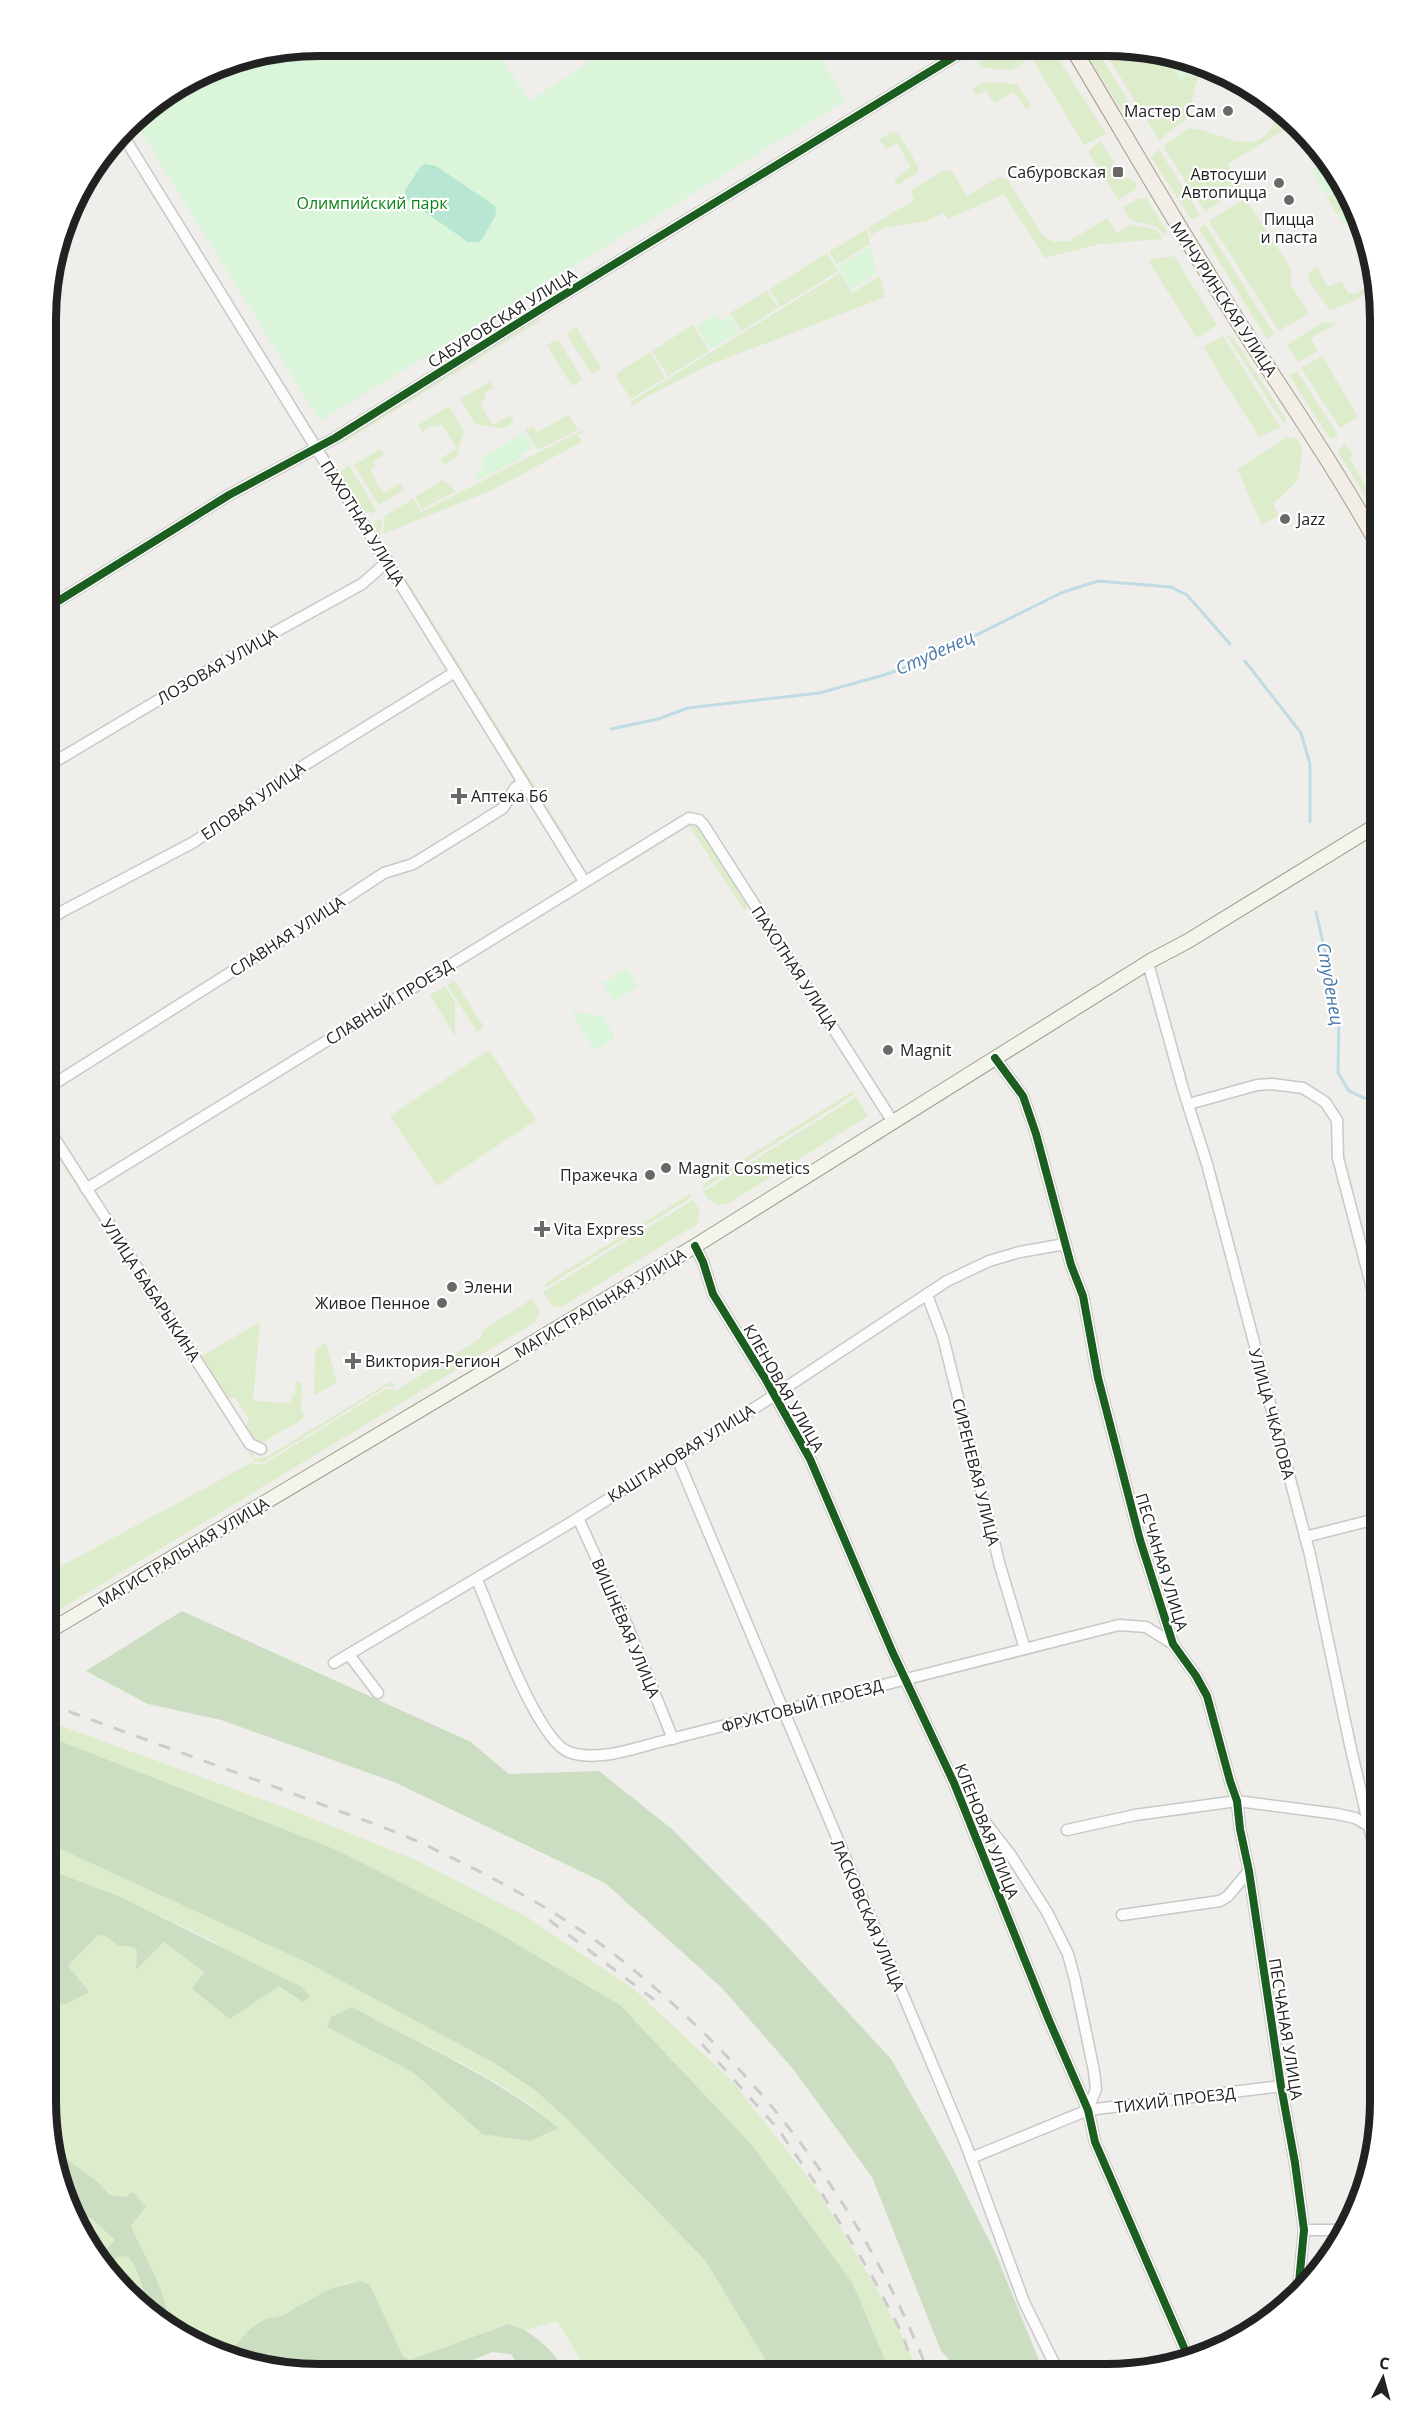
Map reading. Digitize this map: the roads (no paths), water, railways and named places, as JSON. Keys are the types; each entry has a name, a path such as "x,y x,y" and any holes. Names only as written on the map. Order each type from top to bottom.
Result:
{"main road":[{"name":"МИЧУРИНСКАЯ УЛИЦА","path":"1077,56 1152,185 1370,532"},
{"name":"МАГИСТРАЛЬНАЯ УЛИЦА","path":"56,1627 695,1246 1148,963 1188,941 1370,829"}],"street":[{"name":"САБУРОВСКАЯ УЛИЦА","path":"56,602 229,495 316,450 955,56"},
{"name":"ПАХОТНАЯ УЛИЦА","path":"125,140 584,881"},
{"name":"ЛОЗОВАЯ УЛИЦА","path":"56,761 244,649 362,584 388,561"},
{"name":"ЕЛОВАЯ УЛИЦА","path":"56,916 194,842 295,771 455,672"},
{"name":"СЛАВНАЯ УЛИЦА","path":"56,1083 384,873 413,864 483,821 503,808 515,788 523,782"},
{"name":"ПАХОТНАЯ УЛИЦА","path":"694,818 703,824 893,1122"},
{"name":"СЛАВНЫЙ ПРОЕЗД","path":"86,1189 584,881 684,820 694,818"},
{"name":"УЛИЦА ЧКАЛОВА","path":"1148,963 1207,1164 1305,1537 1350,1746 1370,1811"},
{"name":"ПЕСЧАНАЯ УЛИЦА","path":"995,1058 1023,1096 1036,1134 1065,1244 1083,1296 1098,1378 1119,1464 1173,1644 1207,1696 1237,1801 1304,2230 1299,2281"},
{"path":"1189,1104 1257,1085 1272,1084 1303,1088 1325,1102 1337,1120 1338,1158 1370,1281"},
{"name":"УЛИЦА БАБАРЫКИНА","path":"56,1141 250,1444 261,1449"},
{"name":"КАШТАНОВАЯ УЛИЦА","path":"334,1663 350,1656 578,1518 947,1281 989,1261 1020,1252 1065,1244"},
{"name":"КЛЕНОВАЯ УЛИЦА","path":"695,1246 703,1262 713,1294 810,1458 892,1651 954,1783 1048,2018 1088,2110 1095,2142 1186,2353"},
{"name":"СИРЕНЕВАЯ УЛИЦА","path":"927,1294 943,1337 1000,1566 1024,1649"},
{"name":"ЛАСКОВСКАЯ УЛИЦА","path":"676,1455 971,2158 1024,2302 1055,2364"},
{"name":"ВИШНЁВАЯ УЛИЦА","path":"578,1518 627,1625 673,1739"},
{"path":"1305,1537 1370,1521"},
{"name":"ФРУКТОВЫЙ ПРОЕЗД","path":"477,1580 542,1725 563,1749 584,1755 620,1752 906,1678 1126,1625 1148,1628 1173,1644"},
{"path":"350,1656 378,1693"},
{"path":"954,1783 1010,1854 1047,1912 1068,1954 1076,1980 1094,2071 1096,2089 1088,2110"},
{"path":"1067,1830 1135,1815 1237,1801 1337,1814 1370,1825"},
{"path":"1122,1915 1220,1901 1228,1896 1249,1871"},
{"name":"ТИХИЙ ПРОЕЗД","path":"971,2158 1088,2110 1281,2086"},
{"path":"1304,2230 1336,2230"}],"waterway":[{"name":"Студенец","path":"611,729 658,719 688,708 819,693 884,675 922,662 1061,593 1098,581 1171,587 1187,595 1230,644"},
{"name":"Студенец","path":"1245,661 1301,733 1310,764 1310,822"},
{"name":"Студенец","path":"1316,912 1339,1013 1338,1073 1349,1091 1370,1100"}],"railway":[{"path":"56,1707 411,1838 517,1892 567,1921 613,1953 683,2013 728,2058 770,2104 808,2153 843,2205 875,2259 904,2315 925,2364"},
{"path":"549,1920 661,2005"},
{"path":"702,2044 778,2129 818,2187 872,2276 902,2333 913,2364"}],"place":[{"name":"Мастер Сам","path":"1228,111"},
{"name":"Сабуровская","path":"1118,172"},
{"name":"Автосуши Автопицца","path":"1279,183"},
{"name":"Пицца и паста","path":"1289,200"},
{"name":"Jazz","path":"1285,519"},
{"name":"Аптека Б6","path":"459,796"},
{"name":"Magnit","path":"888,1050"},
{"name":"Magnit Cosmetics","path":"666,1168"},
{"name":"Пражечка","path":"650,1175"},
{"name":"Vita Express","path":"542,1229"},
{"name":"Элени","path":"452,1287"},
{"name":"Живое Пенное","path":"442,1303"},
{"name":"Виктория-Регион","path":"353,1361"}],"park label":[{"name":"Олимпийский парк","path":"372,203"}]}
